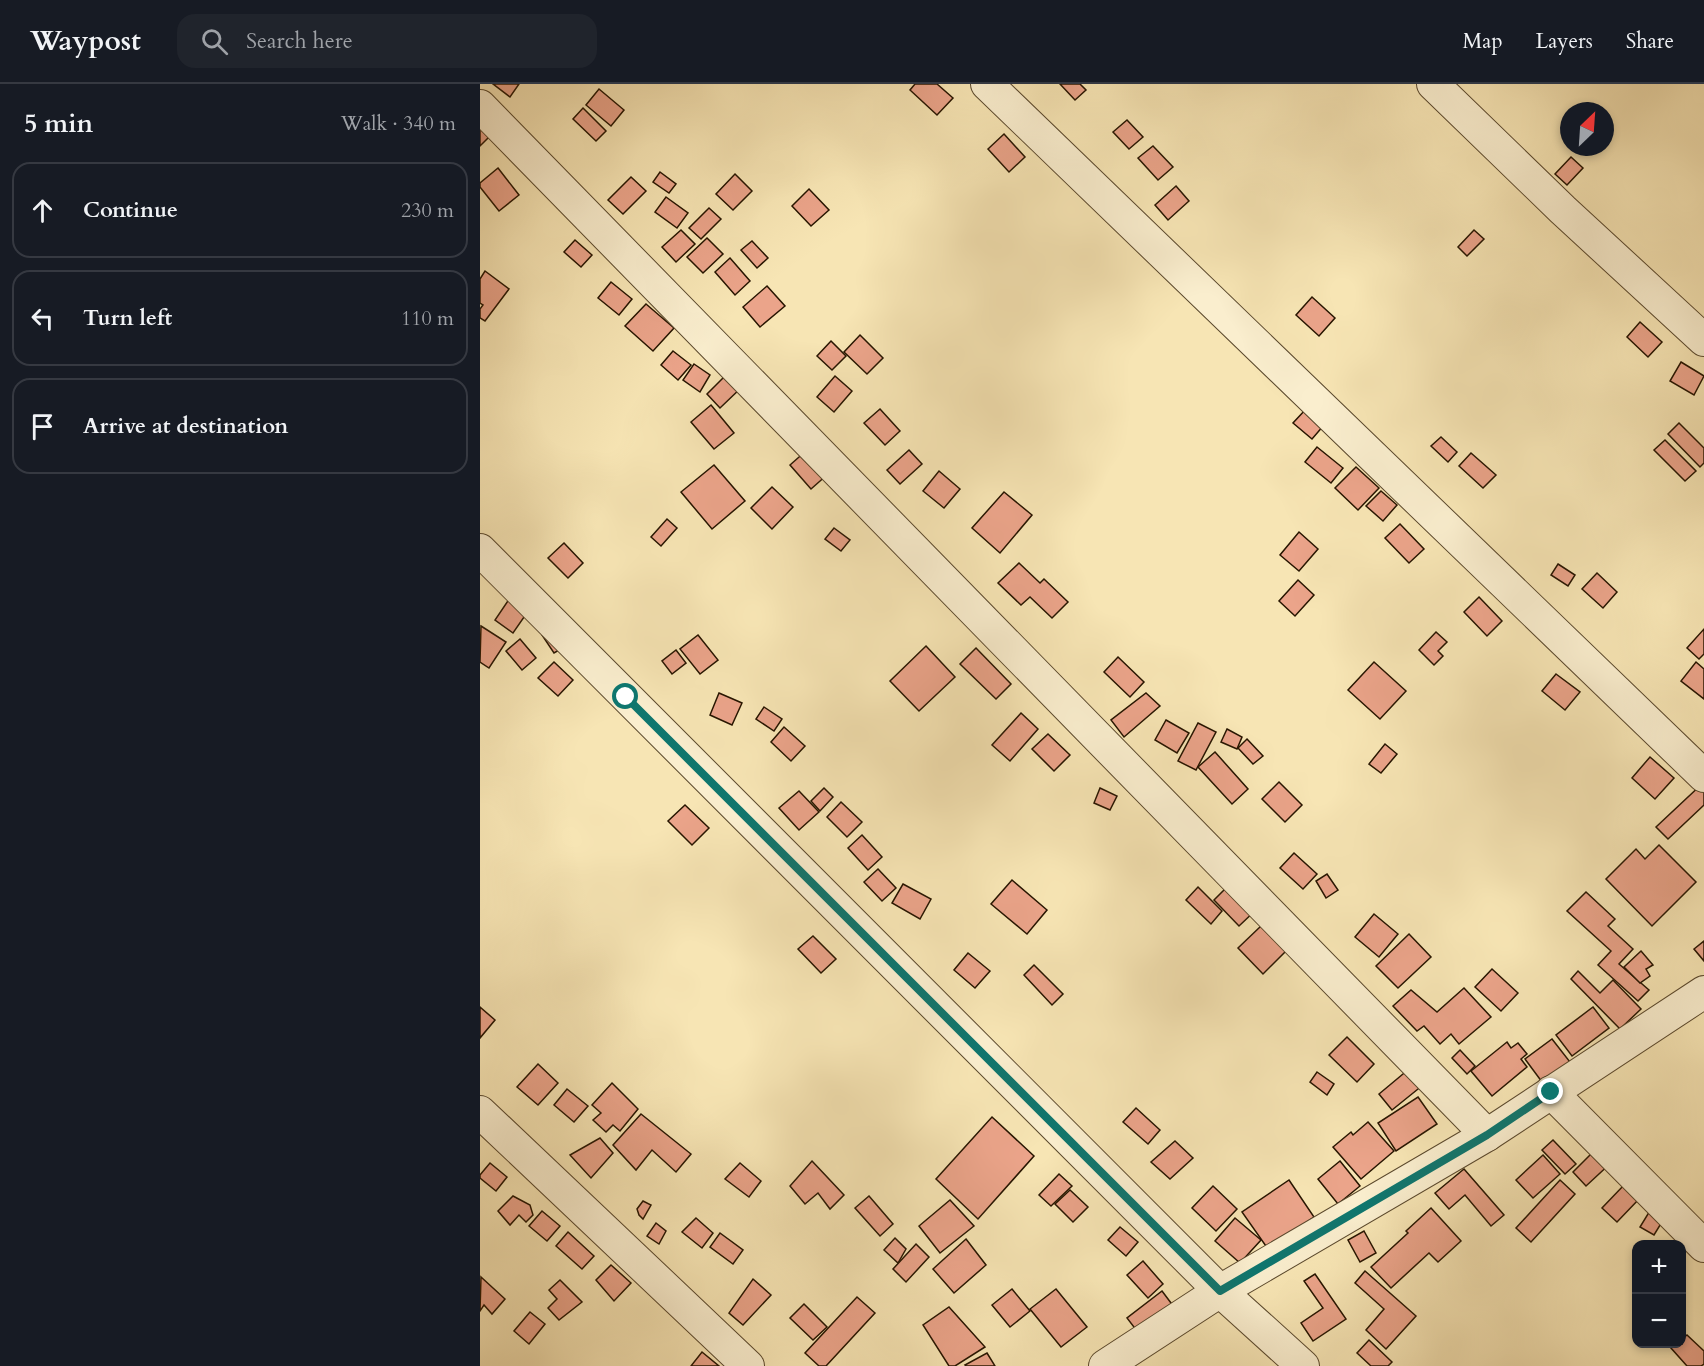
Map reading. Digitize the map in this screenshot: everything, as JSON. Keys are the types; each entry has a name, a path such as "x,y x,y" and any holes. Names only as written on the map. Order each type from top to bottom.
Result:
{"street":[{"path":"987,84 1704,776"},
{"path":"1433,84 1563,210 1704,340"},
{"path":"480,106 1487,1135"},
{"path":"480,550 1220,1291 1303,1366"},
{"path":"1105,1366 1220,1291 1487,1135 1704,992"},
{"path":"1551,1092 1704,1246"},
{"path":"480,1113 748,1366"}],"building":[{"path":"493,84 519,84 510,97"},
{"path":"915,84 937,84 953,98 937,115 910,90"},
{"path":"1060,84 1080,84 1086,90 1075,100"},
{"path":"599,89 624,110 611,126 586,105"},
{"path":"583,108 606,131 596,141 573,119"},
{"path":"1127,120 1143,137 1129,149 1113,132"},
{"path":"480,123 492,134 480,146"},
{"path":"1004,134 1025,157 1009,172 988,149"},
{"path":"1153,146 1173,167 1158,180 1138,158"},
{"path":"1571,157 1583,168 1567,185 1555,174"},
{"path":"498,168 519,195 499,211 480,187 480,183"},
{"path":"660,172 676,184 669,193 653,182"},
{"path":"735,174 752,191 733,210 716,194"},
{"path":"631,177 646,191 623,214 608,200"},
{"path":"1176,186 1189,201 1168,220 1155,205"},
{"path":"809,189 829,210 811,226 792,206"},
{"path":"666,197 688,213 677,228 655,212"},
{"path":"709,208 721,219 701,239 689,228"},
{"path":"681,230 695,244 676,262 662,247"},
{"path":"1474,230 1484,239 1467,256 1458,247"},
{"path":"707,238 723,254 703,273 687,257"},
{"path":"575,240 592,255 581,267 564,252"},
{"path":"752,241 768,258 757,268 741,250"},
{"path":"730,258 750,281 735,295 715,272"},
{"path":"485,271 509,289 485,321 480,318 480,309 483,305 480,303 480,279"},
{"path":"611,282 632,299 619,315 598,298"},
{"path":"767,286 785,306 760,327 743,307"},
{"path":"1312,297 1335,318 1319,336 1296,315"},
{"path":"646,304 674,328 653,351 625,326"},
{"path":"1640,322 1662,342 1648,357 1627,337"},
{"path":"860,335 883,358 867,374 844,352"},
{"path":"831,341 846,356 832,370 817,356"},
{"path":"673,351 691,365 678,380 661,365"},
{"path":"1681,362 1704,376 1694,395 1670,381"},
{"path":"694,364 710,375 700,392 683,380"},
{"path":"730,371 744,385 720,408 707,394"},
{"path":"835,376 852,391 834,412 817,397"},
{"path":"711,405 734,433 714,449 691,422"},
{"path":"880,409 900,431 885,445 864,423"},
{"path":"1306,409 1324,425 1312,439 1293,423"},
{"path":"1679,423 1704,448 1704,463 1700,467 1668,434"},
{"path":"1441,437 1457,452 1448,462 1431,446"},
{"path":"1665,440 1696,471 1685,481 1654,450"},
{"path":"1317,447 1343,468 1331,483 1305,462"},
{"path":"807,450 828,474 811,489 790,465"},
{"path":"909,450 922,464 900,484 887,470"},
{"path":"1471,453 1496,475 1483,488 1459,466"},
{"path":"714,465 745,501 712,529 681,492"},
{"path":"1356,467 1379,488 1358,510 1335,488"},
{"path":"939,471 960,489 944,508 923,491"},
{"path":"772,487 793,507 772,529 751,508"},
{"path":"1381,491 1397,505 1383,521 1366,506"},
{"path":"1004,492 1032,515 1000,553 972,528"},
{"path":"667,519 677,528 661,546 651,537"},
{"path":"1400,524 1424,549 1409,563 1385,538"},
{"path":"834,528 850,540 841,551 825,539"},
{"path":"1299,532 1318,549 1299,571 1280,555"},
{"path":"564,543 583,563 568,578 548,558"},
{"path":"1019,563 1040,583 1044,579 1068,602 1052,618 1030,597 1021,605 998,583"},
{"path":"1558,564 1575,575 1568,586 1551,575"},
{"path":"1597,573 1617,592 1603,608 1582,589"},
{"path":"1298,580 1314,595 1295,616 1279,601"},
{"path":"512,595 531,607 513,633 495,620"},
{"path":"1479,597 1502,621 1487,636 1464,612"},
{"path":"481,626 506,642 489,668 480,662"},
{"path":"554,628 566,646 554,653 542,635"},
{"path":"1704,629 1704,654 1699,659 1687,648"},
{"path":"1436,632 1447,642 1438,651 1443,656 1434,665 1419,650"},
{"path":"698,635 718,660 700,674 680,649"},
{"path":"520,639 536,658 522,670 506,651"},
{"path":"926,646 955,677 919,711 890,681"},
{"path":"976,648 1011,684 996,699 960,664"},
{"path":"676,650 686,663 672,674 662,661"},
{"path":"1118,657 1144,682 1130,697 1104,672"},
{"path":"554,662 573,680 558,696 538,678"},
{"path":"1374,662 1406,691 1380,719 1348,690"},
{"path":"1696,662 1704,669 1704,699 1681,681"},
{"path":"1556,674 1580,692 1565,710 1542,691"},
{"path":"719,693 742,703 732,725 710,715"},
{"path":"1146,693 1160,706 1124,737 1111,720"},
{"path":"764,707 782,719 774,731 756,719"},
{"path":"1021,713 1038,729 1010,761 992,745"},
{"path":"1166,720 1189,733 1177,753 1155,740"},
{"path":"1198,723 1216,732 1196,770 1178,761"},
{"path":"784,727 805,746 791,761 771,742"},
{"path":"1227,729 1242,737 1237,749 1221,742"},
{"path":"1048,734 1070,755 1054,771 1032,749"},
{"path":"1247,739 1263,756 1253,764 1238,748"},
{"path":"1385,744 1397,754 1381,773 1369,764"},
{"path":"1215,752 1248,789 1232,804 1198,767"},
{"path":"1650,757 1674,778 1655,799 1632,778"},
{"path":"1279,782 1302,805 1285,822 1262,799"},
{"path":"1704,782 1704,805 1668,839 1656,827"},
{"path":"824,788 833,797 820,811 811,801"},
{"path":"1100,788 1117,796 1110,810 1094,803"},
{"path":"799,791 819,812 799,830 779,808"},
{"path":"841,802 862,822 847,837 827,817"},
{"path":"685,805 709,828 692,845 668,821"},
{"path":"862,835 882,857 868,870 848,848"},
{"path":"1659,845 1696,882 1652,926 1606,879 1636,849 1645,859"},
{"path":"1294,853 1317,874 1303,889 1280,868"},
{"path":"878,869 896,888 882,901 864,882"},
{"path":"1327,874 1338,890 1326,898 1316,881"},
{"path":"1012,880 1047,910 1027,934 991,904"},
{"path":"1232,882 1258,908 1239,926 1214,900"},
{"path":"903,884 931,899 920,919 892,903"},
{"path":"1198,887 1222,911 1211,924 1186,900"},
{"path":"1586,892 1615,919 1608,926 1633,949 1619,964 1649,990 1638,1001 1598,965 1611,951 1567,911"},
{"path":"1374,914 1398,934 1379,957 1355,937"},
{"path":"1261,926 1286,951 1263,974 1238,948"},
{"path":"1409,934 1431,957 1398,988 1376,966"},
{"path":"813,936 836,959 821,973 798,949"},
{"path":"1704,941 1704,961 1694,949"},
{"path":"1641,951 1653,965 1646,969 1650,976 1640,983 1624,967"},
{"path":"968,953 990,971 975,988 954,970"},
{"path":"1034,965 1063,994 1052,1005 1024,975"},
{"path":"1492,969 1518,993 1501,1011 1475,987"},
{"path":"1578,971 1600,993 1613,980 1641,1009 1620,1029 1571,979"},
{"path":"1464,988 1491,1017 1459,1044 1451,1034 1440,1044 1424,1026 1417,1031 1393,1006 1411,990 1437,1012"},
{"path":"480,1007 495,1020 480,1038"},
{"path":"1593,1007 1609,1028 1572,1056 1556,1035"},
{"path":"1347,1037 1374,1064 1357,1082 1329,1055"},
{"path":"1552,1039 1570,1062 1542,1082 1525,1059"},
{"path":"1507,1042 1511,1048 1518,1043 1527,1054 1521,1059 1527,1067 1492,1096 1471,1071"},
{"path":"1460,1050 1475,1066 1467,1074 1452,1058"},
{"path":"538,1064 558,1083 538,1105 517,1087"},
{"path":"1409,1069 1423,1085 1392,1110 1379,1094"},
{"path":"1317,1072 1334,1084 1327,1095 1310,1082"},
{"path":"612,1083 638,1109 620,1131 613,1125 606,1132 593,1120 601,1113 592,1105"},
{"path":"567,1089 588,1106 574,1122 554,1105"},
{"path":"1418,1097 1437,1124 1396,1151 1378,1123"},
{"path":"1136,1108 1160,1130 1148,1144 1123,1122"},
{"path":"641,1114 691,1154 676,1172 652,1150 636,1170 613,1145"},
{"path":"992,1117 1034,1156 978,1219 936,1179"},
{"path":"1368,1122 1394,1151 1361,1179 1333,1147 1351,1132 1353,1135"},
{"path":"600,1138 613,1153 591,1178 570,1155"},
{"path":"1553,1140 1576,1164 1565,1174 1542,1150"},
{"path":"1175,1141 1193,1158 1170,1179 1151,1162"},
{"path":"1599,1146 1613,1161 1586,1186 1573,1172"},
{"path":"1543,1155 1560,1174 1533,1198 1516,1180"},
{"path":"812,1161 844,1195 830,1209 818,1193 805,1204 790,1186"},
{"path":"1340,1161 1360,1186 1338,1204 1318,1179"},
{"path":"490,1163 507,1177 496,1191 480,1178"},
{"path":"740,1163 761,1181 749,1197 725,1179"},
{"path":"1464,1169 1504,1215 1491,1226 1465,1195 1449,1209 1435,1193"},
{"path":"1059,1174 1072,1186 1051,1206 1039,1195"},
{"path":"1289,1180 1314,1217 1268,1249 1242,1212"},
{"path":"1560,1180 1575,1194 1531,1242 1516,1228"},
{"path":"1624,1185 1639,1199 1617,1222 1602,1208"},
{"path":"1213,1186 1237,1209 1216,1231 1192,1208"},
{"path":"1070,1190 1088,1207 1073,1222 1055,1204"},
{"path":"513,1196 530,1205 533,1215 526,1222 519,1215 510,1225 498,1211"},
{"path":"869,1196 893,1224 880,1236 855,1208"},
{"path":"950,1200 974,1226 940,1253 919,1226"},
{"path":"643,1201 651,1205 643,1219 637,1209"},
{"path":"1431,1208 1461,1241 1438,1262 1429,1253 1391,1288 1371,1267"},
{"path":"1651,1209 1665,1217 1654,1235 1640,1227"},
{"path":"542,1211 560,1226 547,1241 529,1226"},
{"path":"696,1218 713,1233 702,1248 682,1232"},
{"path":"1235,1218 1261,1240 1240,1263 1215,1241"},
{"path":"656,1223 666,1231 659,1244 647,1236"},
{"path":"1120,1227 1138,1242 1126,1256 1108,1240"},
{"path":"1364,1231 1376,1253 1360,1262 1348,1240"},
{"path":"568,1232 594,1256 582,1269 556,1246"},
{"path":"720,1233 743,1250 733,1264 710,1247"},
{"path":"895,1238 906,1249 898,1263 884,1250"},
{"path":"966,1239 986,1265 954,1293 933,1269"},
{"path":"916,1244 929,1257 906,1282 893,1269"},
{"path":"1143,1261 1163,1284 1148,1298 1127,1275"},
{"path":"611,1265 631,1283 614,1301 596,1280"},
{"path":"1365,1271 1416,1316 1386,1349 1366,1330 1384,1309 1355,1283"},
{"path":"1315,1274 1346,1319 1313,1341 1301,1323 1323,1308 1304,1281"},
{"path":"481,1277 505,1299 492,1314 484,1305 480,1311"},
{"path":"753,1279 771,1295 743,1325 729,1313"},
{"path":"560,1280 582,1302 559,1320 548,1308 557,1299 549,1290"},
{"path":"1012,1289 1030,1311 1010,1327 992,1305"},
{"path":"1056,1289 1087,1327 1061,1347 1030,1309"},
{"path":"1162,1291 1174,1307 1140,1335 1127,1318"},
{"path":"857,1297 875,1313 826,1366 819,1366 805,1353"},
{"path":"804,1304 827,1327 813,1340 790,1318"},
{"path":"949,1307 985,1347 955,1366 949,1366 923,1325"},
{"path":"530,1312 545,1324 529,1344 514,1331"},
{"path":"1686,1336 1704,1351 1704,1364 1701,1366 1687,1366 1671,1348 1686,1348"},
{"path":"1369,1340 1392,1362 1388,1366 1371,1366 1357,1353"},
{"path":"702,1352 719,1366 691,1366"},
{"path":"987,1353 995,1366 965,1365"}],"route":[{"path":"626,697 1220,1291 1487,1135 1551,1092"}]}
